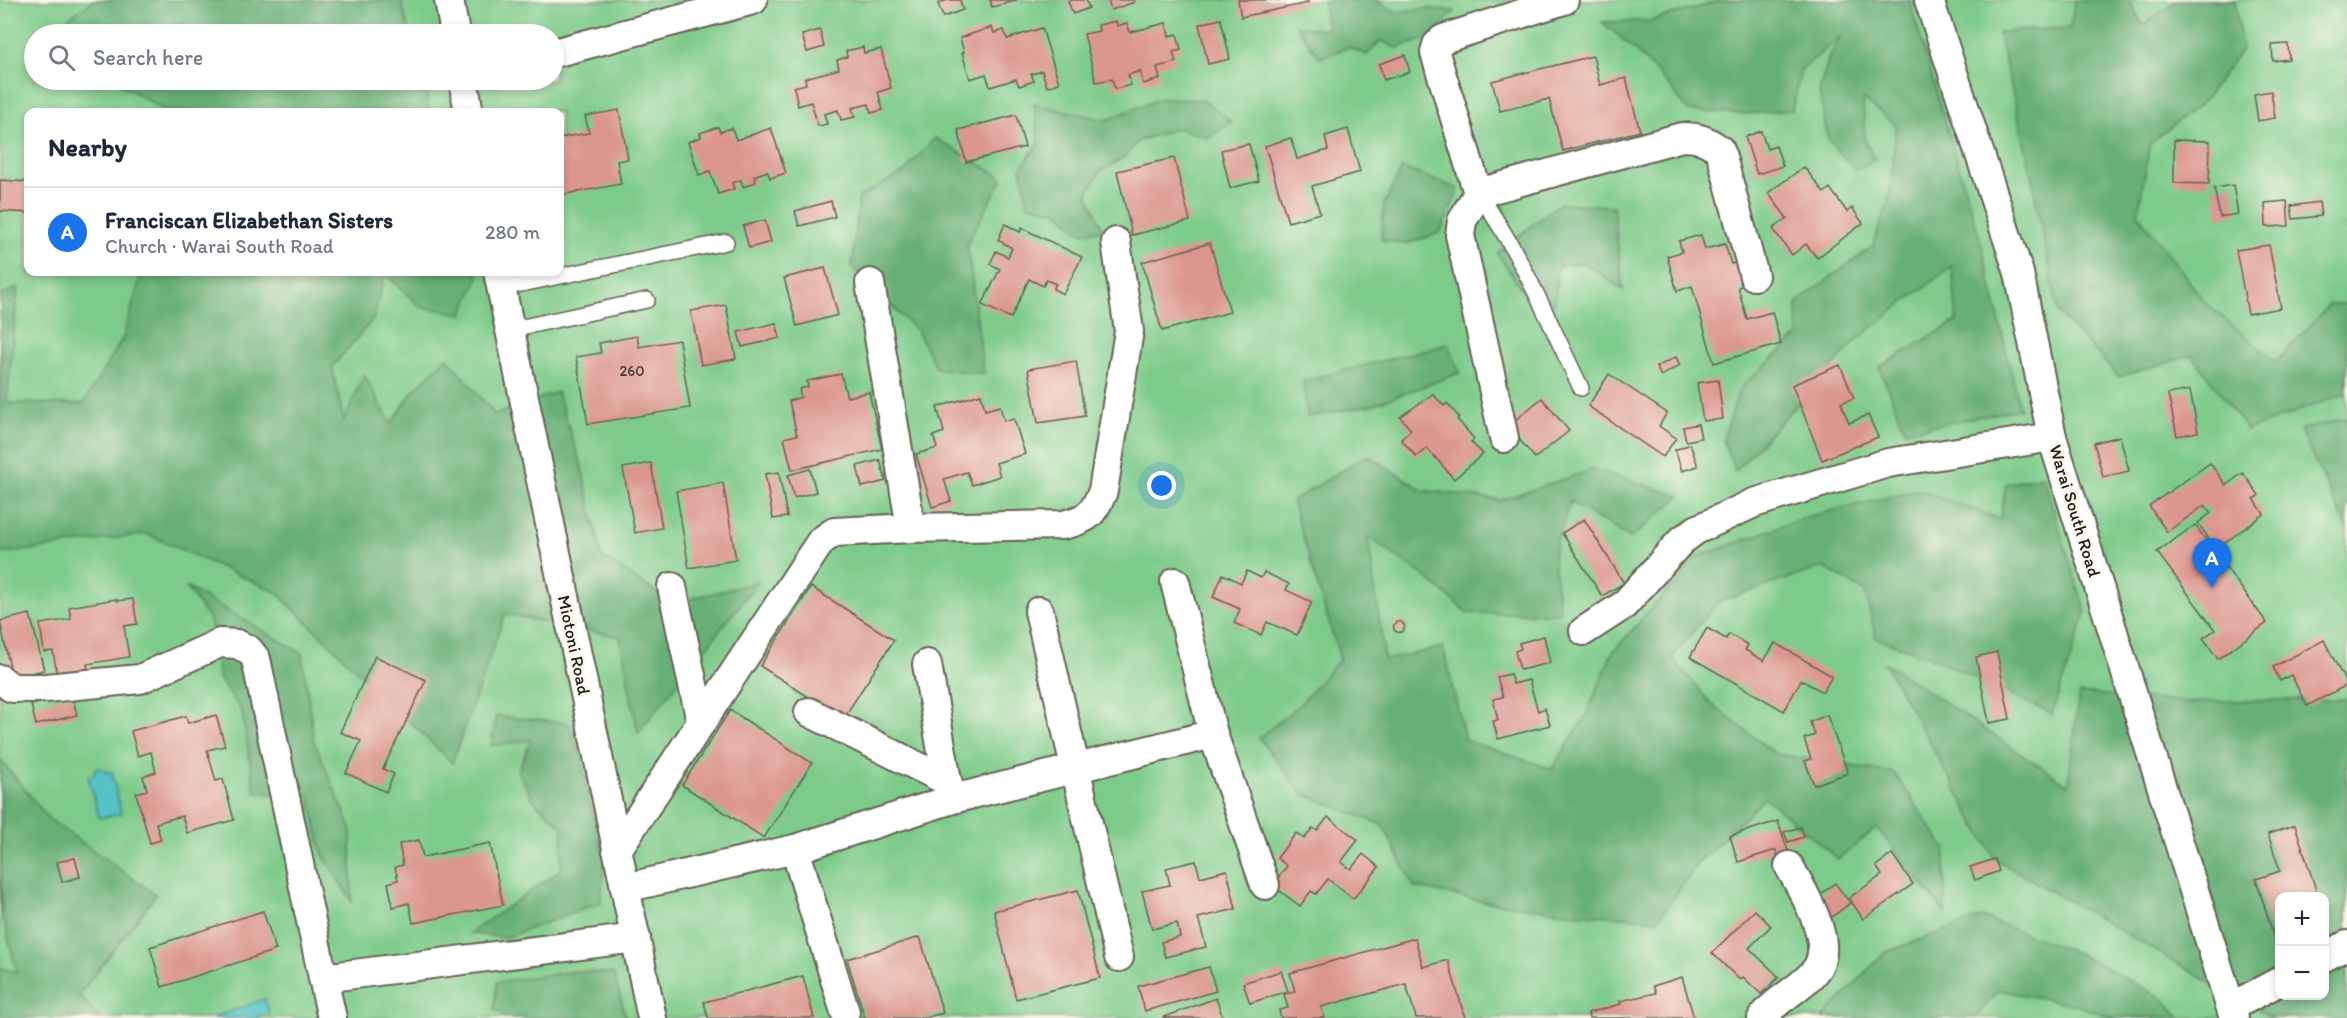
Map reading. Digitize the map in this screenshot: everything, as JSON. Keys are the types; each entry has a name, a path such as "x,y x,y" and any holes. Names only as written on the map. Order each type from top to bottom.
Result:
{"street":[{"path":"449,0 453,24"},
{"path":"564,50 753,0"},
{"path":"1478,193 1435,53 1437,45 1443,39 1564,0"},
{"name":"Warai South Road","path":"1929,0 2019,273 2052,437 2233,1013"},
{"path":"465,90 468,108"},
{"path":"1504,438 1460,235 1462,221 1478,193 1682,137 1708,141 1720,150 1754,276"},
{"path":"617,850 821,541 834,532 1063,525 1083,521 1095,510 1103,491 1128,331 1116,242"},
{"name":"Miotoni Road","path":"500,280 652,1018"},
{"path":"870,283 911,528"},
{"path":"1584,631 1624,605 1682,541 1696,530 1754,503 1888,463 2052,437"},
{"path":"1175,582 1213,734 1265,885"},
{"path":"672,587 701,722"},
{"path":"1039,611 1119,957"},
{"path":"0,679 12,688 46,688 140,679 220,643 237,644 249,650 256,659 332,1018"},
{"path":"927,664 950,790"},
{"path":"809,712 950,790"},
{"path":"625,888 795,849 950,790 1075,769 1213,734"},
{"path":"795,849 845,1012"},
{"path":"1762,1018 1783,997 1813,974 1821,963 1823,953 1819,925 1789,866"},
{"path":"323,978 636,938"},
{"path":"2329,955 2347,945"},
{"path":"2233,1013 2275,984"}],"lane":[{"path":"1478,193 1498,221 1581,388"},
{"path":"564,269 726,242"},
{"path":"500,280 524,276"},
{"path":"509,330 647,300"}],"green space":[{"path":"0,0 2347,0 2347,1018 0,1018"},
{"path":"95,0 401,0 407,24 59,24"},
{"path":"1323,0 1375,0 1397,12 1429,8 1455,11 1427,39 1396,48 1381,40 1367,55 1348,47 1320,58 1296,26 1327,30"},
{"path":"1724,0 1909,0 1981,242 2020,409 1905,431 1879,367 1957,321 1952,266 1861,336 1735,471 1723,440 1740,388 1798,336 1797,302 1873,246 1889,199 1896,125 1863,99 1865,141 1875,160 1855,171 1828,139 1819,92 1829,57 1842,35 1801,70 1792,110 1748,114 1688,111 1648,64 1602,22 1650,21"},
{"path":"2075,0 2129,0 2143,25 2178,0 2235,0 2242,49 2203,102 2150,143 2138,214 2205,302 2276,362 2330,304 2347,304 2347,393 2247,430 2192,355 2119,377 2058,313 2027,154 1998,32 2070,28"},
{"path":"131,90 426,90 428,108 160,108"},
{"path":"1159,99 1203,100 1232,122 1208,138 1178,128 1138,141 1125,157 1100,172 1088,193 1103,230 1082,233 1058,212 1028,205 1021,168 1039,143 1034,104 1106,120"},
{"path":"935,138 1003,178 967,243 984,374 936,368 917,331 852,268 859,197 904,172"},
{"path":"1402,168 1459,189 1440,233 1406,244 1381,240 1384,204"},
{"path":"1560,203 1613,206 1623,290 1584,263 1558,266 1555,303 1530,302 1497,253"},
{"path":"141,276 384,276 374,318 332,367 344,421 364,374 391,424 414,390 447,357 495,415 557,392 581,464 602,557 673,603 758,582 638,733 620,637 505,614 452,763 276,592 147,534 0,554 0,296 18,287 7,403 83,404 123,338"},
{"path":"387,276 477,276 463,314 421,307"},
{"path":"1448,344 1460,373 1372,405 1307,417 1303,381"},
{"path":"2347,418 2347,528 2300,430"},
{"path":"1367,455 1422,490 1501,500 1594,469 1680,496 1631,538 1570,502 1553,555 1560,613 1468,613 1423,575 1368,537 1385,660 1443,647 1465,740 1552,769 1586,716 1612,653 1697,557 1806,517 1919,490 2000,519 2006,484 2043,476 2086,613 2052,714 1940,661 1876,638 1865,591 1823,567 1718,602 1672,657 1710,703 1776,754 1894,773 1945,848 1945,913 1877,828 1838,859 1765,798 1697,864 1658,920 1573,913 1480,901 1414,887 1383,825 1303,794 1259,738 1300,704 1340,659 1292,501"},
{"path":"186,587 302,653 314,741 351,828 352,902 322,853 309,795 255,793 242,712 219,678 211,622"},
{"path":"1884,662 2068,785 2079,693 2191,702 2347,699 2347,1018 2272,1018 1995,859"},
{"path":"496,716 568,723 581,752 589,800 605,857 601,902 505,938 470,933 561,870 563,827 534,801 518,771 531,740 491,746"},
{"path":"0,759 49,819 156,895 79,995 100,1018 0,1018 0,968 17,972 2,914"},
{"path":"1981,917 2077,953 2164,999 2180,1018 2114,1018 2076,1005 1998,990 1975,1018 1823,1018 1884,953"},
{"path":"577,971 614,974 626,1018 507,1018 494,1009 497,982"}],"water":[{"path":"95,769 112,772 121,814 99,818 88,776 94,775"},
{"path":"265,999 269,1013 254,1018 212,1018"}],"building":[{"path":"947,0 960,0 963,10 943,17 938,4"},
{"path":"990,0 1016,0 1016,1 992,7"},
{"path":"1086,0 1089,8 1073,14 1068,1"},
{"path":"1108,0 1134,0 1135,2 1111,10"},
{"path":"1238,0 1307,0 1308,3 1241,17"},
{"path":"1221,19 1230,59 1208,64 1199,24"},
{"path":"1116,21 1117,26 1127,23 1130,32 1166,23 1169,36 1177,34 1181,50 1173,52 1176,62 1157,67 1160,79 1143,84 1140,71 1128,75 1131,85 1115,89 1112,79 1096,82 1084,34 1099,31 1098,25"},
{"path":"992,27 994,33 1004,30 1007,39 1042,28 1059,83 1047,87 1042,71 1031,74 1034,81 1019,86 1016,79 990,87 986,74 970,79 960,38"},
{"path":"820,30 824,47 807,52 802,35"},
{"path":"2288,44 2289,59 2273,61 2272,45"},
{"path":"863,47 864,53 881,49 891,88 878,92 883,110 871,113 869,104 852,108 855,117 841,120 838,110 824,114 827,124 818,126 811,102 798,106 794,87 806,84 805,78 839,69 837,60 847,57 846,51"},
{"path":"1405,55 1410,72 1384,80 1379,64"},
{"path":"1593,56 1600,85 1626,78 1640,131 1563,151 1549,99 1500,111 1492,81"},
{"path":"2271,91 2275,118 2258,121 2254,94"},
{"path":"619,110 628,159 617,161 621,184 564,194 564,137 589,133 585,116"},
{"path":"1016,115 1025,147 966,162 958,130"},
{"path":"718,127 720,132 732,128 736,140 771,128 786,173 770,178 767,171 754,176 756,182 743,187 741,180 732,183 734,189 718,194 710,171 699,175 688,142 701,137 700,133"},
{"path":"1348,129 1360,172 1312,186 1320,213 1288,222 1265,146 1291,138 1297,159 1328,150 1325,136"},
{"path":"1761,131 1767,149 1776,146 1783,166 1757,174 1745,137"},
{"path":"2174,140 2210,141 2209,184 2174,183"},
{"path":"1249,144 1259,181 1230,188 1221,150"},
{"path":"1174,158 1190,221 1132,235 1117,171"},
{"path":"1804,167 1824,193 1830,188 1847,212 1852,208 1863,223 1817,258 1806,244 1792,255 1773,229 1787,218 1768,193"},
{"path":"0,180 24,182 24,213 0,211"},
{"path":"2233,185 2238,214 2220,217 2214,188"},
{"path":"831,201 835,217 799,226 795,211"},
{"path":"2287,201 2289,226 2266,227 2265,203"},
{"path":"2319,202 2321,216 2293,219 2291,206"},
{"path":"765,220 771,242 749,248 743,226"},
{"path":"1005,224 1020,232 1022,228 1082,257 1063,294 1053,289 1056,284 1046,280 1043,286 1029,279 1011,318 982,305 1000,269 990,264 996,251 1008,257 1012,248 998,240"},
{"path":"1701,235 1705,249 1725,244 1731,264 1742,261 1749,284 1738,287 1747,319 1772,312 1781,344 1714,363 1692,286 1677,291 1667,256 1682,252 1679,241"},
{"path":"1210,243 1230,312 1162,331 1142,262"},
{"path":"2269,245 2281,308 2248,314 2236,250"},
{"path":"825,268 838,315 797,326 784,278"},
{"path":"726,305 736,359 701,365 691,311"},
{"path":"776,323 780,338 742,347 738,332"},
{"path":"637,336 639,347 679,340 690,408 588,424 576,357 601,353 599,343"},
{"path":"1676,357 1680,365 1661,376 1656,367"},
{"path":"1076,361 1085,416 1038,423 1028,369"},
{"path":"1840,365 1854,398 1841,403 1849,423 1868,415 1878,437 1822,460 1792,385"},
{"path":"841,374 847,397 869,392 882,449 792,470 784,438 797,435 789,401 801,397 799,389 808,387 807,381"},
{"path":"1609,374 1667,413 1659,426 1676,438 1663,457 1588,406"},
{"path":"1718,380 1723,419 1703,421 1697,383"},
{"path":"2190,390 2198,432 2177,436 2168,394"},
{"path":"981,394 985,410 1000,406 1004,421 1014,419 1025,454 996,463 1000,476 972,485 967,472 944,479 951,501 932,507 916,454 937,448 933,436 944,432 937,407"},
{"path":"1433,394 1444,406 1447,403 1459,417 1457,419 1474,439 1471,442 1483,454 1454,479 1427,448 1416,457 1401,439 1411,430 1400,417"},
{"path":"1542,398 1569,431 1535,458 1508,426"},
{"path":"1698,424 1701,438 1686,441 1683,427"},
{"path":"2120,436 2129,471 2103,477 2094,443"},
{"path":"1690,444 1698,466 1682,471 1675,450"},
{"path":"880,460 886,481 862,487 857,466"},
{"path":"651,463 662,528 635,533 623,468"},
{"path":"2210,463 2226,485 2243,473 2259,495 2254,499 2264,514 2216,549 2198,523 2211,513 2205,505 2167,532 2149,506"},
{"path":"810,469 816,492 794,498 788,475"},
{"path":"779,472 787,517 773,519 765,474"},
{"path":"723,483 736,560 689,568 676,491"},
{"path":"1584,519 1624,583 1602,596 1562,533"},
{"path":"2195,525 2267,623 2218,659 2203,638 2215,630 2157,552"},
{"path":"1247,571 1261,578 1264,572 1289,584 1286,590 1312,602 1297,635 1267,622 1261,635 1234,623 1240,609 1213,597 1223,574 1241,583"},
{"path":"811,587 894,640 843,719 760,666"},
{"path":"116,599 117,601 133,599 137,624 124,626 129,657 87,664 88,671 57,675 53,651 44,652 40,624 71,619 69,607"},
{"path":"30,614 44,670 12,677 0,621"},
{"path":"1399,622 1403,623 1403,631 1399,632 1395,631 1394,627 1395,623"},
{"path":"1707,628 1726,639 1729,634 1748,645 1745,650 1764,661 1775,643 1832,676 1823,692 1801,680 1784,711 1690,657"},
{"path":"1544,636 1550,663 1520,670 1515,651 1521,649 1519,643"},
{"path":"2324,640 2347,685 2307,706 2291,675 2280,681 2273,667"},
{"path":"1997,652 2010,719 1989,723 1976,657"},
{"path":"375,656 426,680 383,769 394,774 386,792 346,773 361,741 340,732"},
{"path":"1510,674 1513,684 1529,680 1538,711 1545,708 1550,725 1498,739 1493,721 1498,720 1493,699 1503,697 1497,677"},
{"path":"72,695 77,715 36,725 31,705"},
{"path":"730,710 812,763 764,838 682,785"},
{"path":"216,715 225,746 207,750 216,781 223,779 234,820 187,833 182,816 156,823 161,840 150,843 136,793 147,790 143,776 156,772 151,752 138,756 131,731 186,716 188,723"},
{"path":"1827,715 1848,773 1814,785 1805,761 1811,759 1804,739 1815,735 1810,722"},
{"path":"1328,817 1358,840 1341,862 1351,869 1363,854 1379,867 1353,899 1328,879 1316,894 1311,891 1300,906 1272,885 1287,866 1277,858 1296,833 1304,839 1313,828 1317,831"},
{"path":"1778,821 1789,854 1778,857 1776,850 1738,862 1730,836"},
{"path":"2295,825 2317,892 2275,892 2275,941 2256,879 2280,871 2268,834"},
{"path":"1801,827 1804,837 1788,842 1784,832"},
{"path":"419,840 423,857 490,843 503,905 413,923 409,903 393,907 388,883 398,880 395,867 403,865 399,844"},
{"path":"1892,854 1913,884 1863,919 1849,898 1882,875 1876,866"},
{"path":"75,858 80,877 62,882 57,862"},
{"path":"1995,859 1999,871 1975,880 1970,867"},
{"path":"1196,861 1200,877 1227,870 1236,909 1198,918 1206,947 1165,957 1161,942 1180,937 1177,923 1152,929 1142,891 1170,885 1166,868"},
{"path":"1835,883 1850,903 1827,921 1811,902"},
{"path":"1078,890 1100,978 1016,999 994,911"},
{"path":"1755,910 1771,926 1749,948 1779,977 1761,994 1743,977 1740,980 1712,953"},
{"path":"263,911 276,950 162,987 150,947"},
{"path":"920,937 943,1013 925,1018 865,1018 847,959"},
{"path":"1415,938 1423,967 1448,960 1465,1018 1416,1018 1406,984 1321,1007 1325,1018 1281,1018 1279,1010 1288,1008 1284,994 1295,992 1290,973"},
{"path":"1209,967 1216,991 1145,1011 1138,986"},
{"path":"1281,971 1288,991 1250,1003 1243,983"},
{"path":"803,976 814,1018 708,1018 704,1002"},
{"path":"1682,977 1694,1018 1589,1018 1588,1013 1621,1004 1620,1001 1656,993 1653,986"},
{"path":"1216,998 1223,1018 1162,1018"}],"place":[{"name":"Franciscan Elizabethan Sisters","path":"2212,588"}]}
